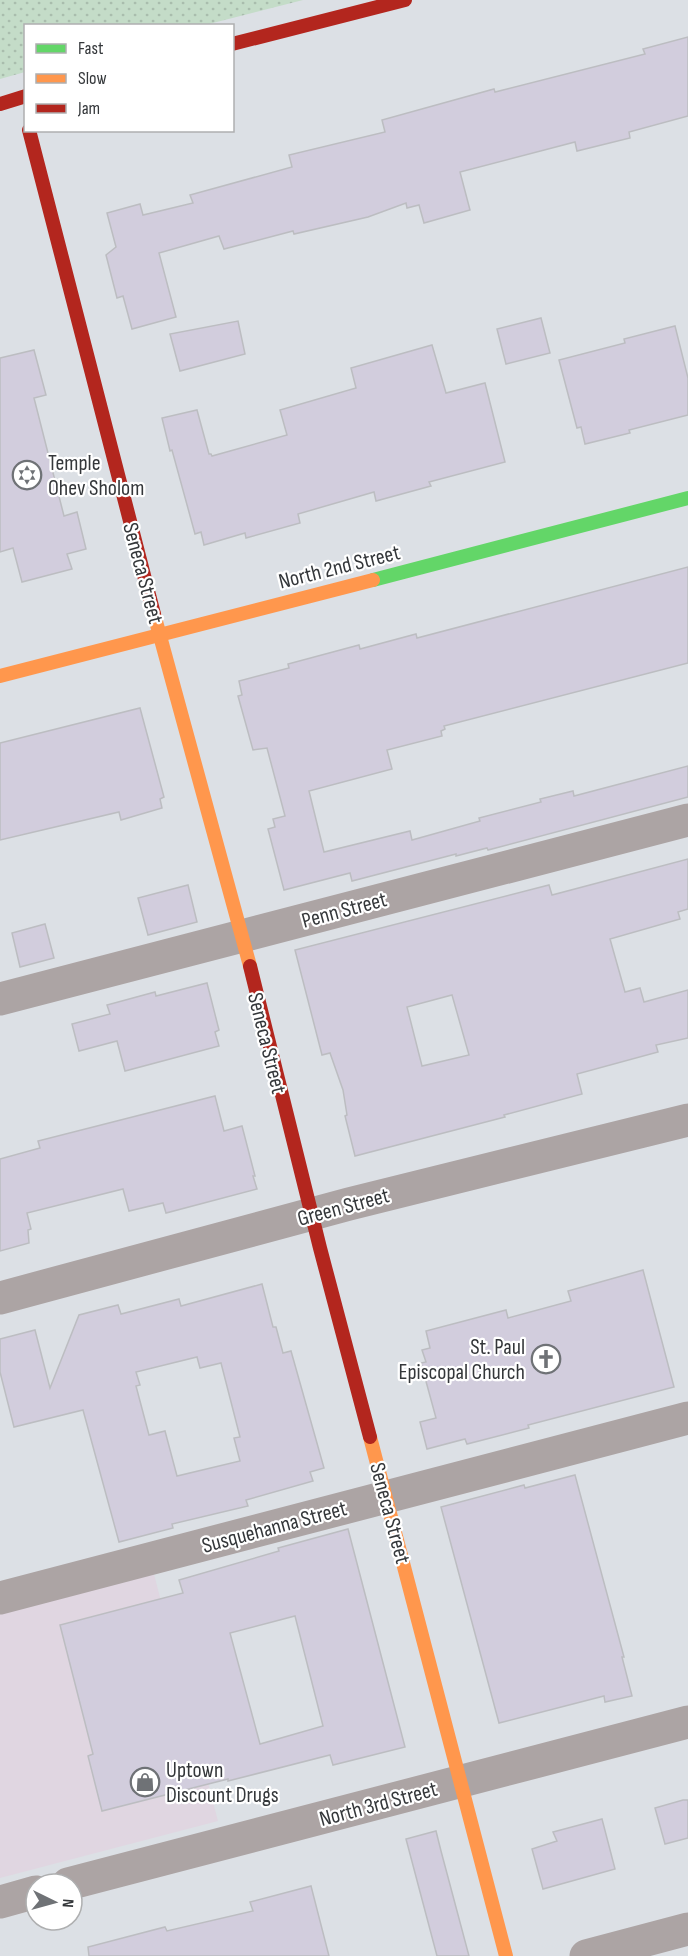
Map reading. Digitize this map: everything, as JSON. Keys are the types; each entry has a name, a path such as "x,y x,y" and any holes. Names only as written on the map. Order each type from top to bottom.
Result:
{"street":[{"path":"234,43 405,0"},
{"name":"Seneca Street","path":"29,132 242,936 311,1215 506,1956"},
{"name":"North 2nd Street","path":"0,676 688,498"},
{"name":"Penn Street","path":"0,999 688,820"},
{"name":"Green Street","path":"0,1298 311,1215 688,1120"},
{"name":"Susquehanna Street","path":"0,1598 688,1418"},
{"name":"North 3rd Street","path":"84,1880 688,1722"},
{"path":"0,1902 24,1895"},
{"path":"586,1956 688,1929"}],"shaded area":[{"path":"154,1574 218,1821 0,1878 0,1613"}],"green space":[{"path":"0,0 303,0 209,24 24,24 24,72 0,79"}],"building":[{"path":"688,37 688,116 629,132 630,138 577,151 575,142 460,172 470,210 424,223 419,205 407,208 406,203 368,217 294,234 293,231 224,249 219,236 159,253 176,317 132,329 123,296 117,298 106,255 116,247 107,213 140,204 143,215 193,203 190,195 292,167 289,155 385,132 382,120 494,89 495,92 645,54 643,49"},
{"path":"541,318 550,353 506,364 497,329"},
{"path":"238,321 245,354 180,371 170,334"},
{"path":"675,326 688,378 688,415 585,444 581,427 577,428 559,360 625,343 624,339"},
{"path":"432,345 446,393 485,383 505,462 429,482 431,486 376,501 374,492 298,514 300,523 246,538 245,533 204,545 201,532 195,534 162,418 197,410 209,454 212,456 287,435 280,410 356,388 351,368"},
{"name":"Temple Ohev Sholom","path":"34,350 46,395 34,398 64,516 77,512 86,549 67,554 72,569 22,582 13,548 0,552 0,358"},
{"path":"688,567 688,663 444,726 445,729 441,731 442,736 387,750 392,769 309,791 324,852 410,831 412,840 480,821 479,818 541,802 540,799 573,791 574,796 688,766 688,797 488,850 487,848 456,856 456,854 352,881 350,873 284,890 268,829 275,827 273,819 285,816 267,748 253,750 238,696 242,695 239,681 289,668 288,664 359,645 360,649 416,634 417,638"},
{"path":"140,708 164,797 160,799 162,808 121,820 119,812 0,840 0,743"},
{"path":"688,859 688,909 678,912 680,919 610,939 625,992 640,988 644,1002 688,990 688,1038 656,1045 658,1052 577,1074 582,1094 504,1115 505,1117 355,1156 345,1116 347,1115 343,1090 330,1053 322,1055 295,950 549,885 552,895","holes":["452,995 469,1055 422,1066 407,1007"]},
{"path":"188,885 197,922 148,935 138,898"},
{"path":"45,924 54,958 20,967 12,933"},
{"path":"207,983 219,1030 215,1032 219,1046 125,1071 117,1041 79,1051 72,1024 110,1014 107,1005 155,992 156,996"},
{"path":"215,1096 224,1131 242,1126 257,1189 166,1213 163,1203 129,1211 123,1189 27,1213 31,1229 28,1230 29,1243 0,1251 0,1159 40,1148 38,1141"},
{"name":"St. Paul Episcopal Church","path":"643,1270 674,1387 528,1425 529,1428 467,1444 465,1439 427,1449 420,1422 436,1418 421,1363 426,1362 422,1350 430,1348 426,1331 506,1310 508,1318 571,1301 568,1291"},
{"path":"262,1284 273,1327 276,1327 283,1353 291,1351 324,1468 310,1472 313,1481 246,1500 248,1506 172,1524 173,1528 119,1542 83,1410 14,1427 0,1372 0,1339 35,1330 50,1388 79,1315 118,1305 121,1314 179,1299 181,1306","holes":["197,1357 200,1368 221,1363 240,1437 234,1438 240,1461 177,1476 165,1431 149,1435 136,1386 140,1385 136,1372"]},
{"path":"575,1475 624,1657 622,1657 632,1696 605,1702 604,1696 499,1723 441,1507 524,1485 525,1488"},
{"path":"348,1529 405,1747 333,1765 330,1755 102,1811 88,1756 93,1754 60,1625 183,1593 179,1580 279,1551 278,1548","holes":["295,1616 323,1726 260,1744 230,1633"]},
{"path":"688,1800 688,1838 665,1844 655,1808"},
{"path":"602,1819 615,1869 543,1889 532,1849 557,1841 553,1832"},
{"path":"436,1831 469,1956 437,1956 406,1839"},
{"path":"311,1886 329,1956 89,1956 88,1947 165,1927 167,1931 253,1911 250,1902"}],"traffic: fast":[{"path":"373,580 688,498"}],"traffic: slow":[{"path":"0,676 373,580"},
{"path":"154,614 250,966"},
{"path":"370,1437 506,1956"}],"traffic: jam":[{"path":"234,43 405,0"},
{"path":"0,104 24,97"},
{"path":"30,132 154,614"},
{"path":"250,966 370,1437"}],"place":[{"name":"Temple Ohev Sholom","path":"27,475"},
{"name":"St. Paul Episcopal Church","path":"546,1359"},
{"name":"Uptown Discount Drugs","path":"145,1782"}]}
